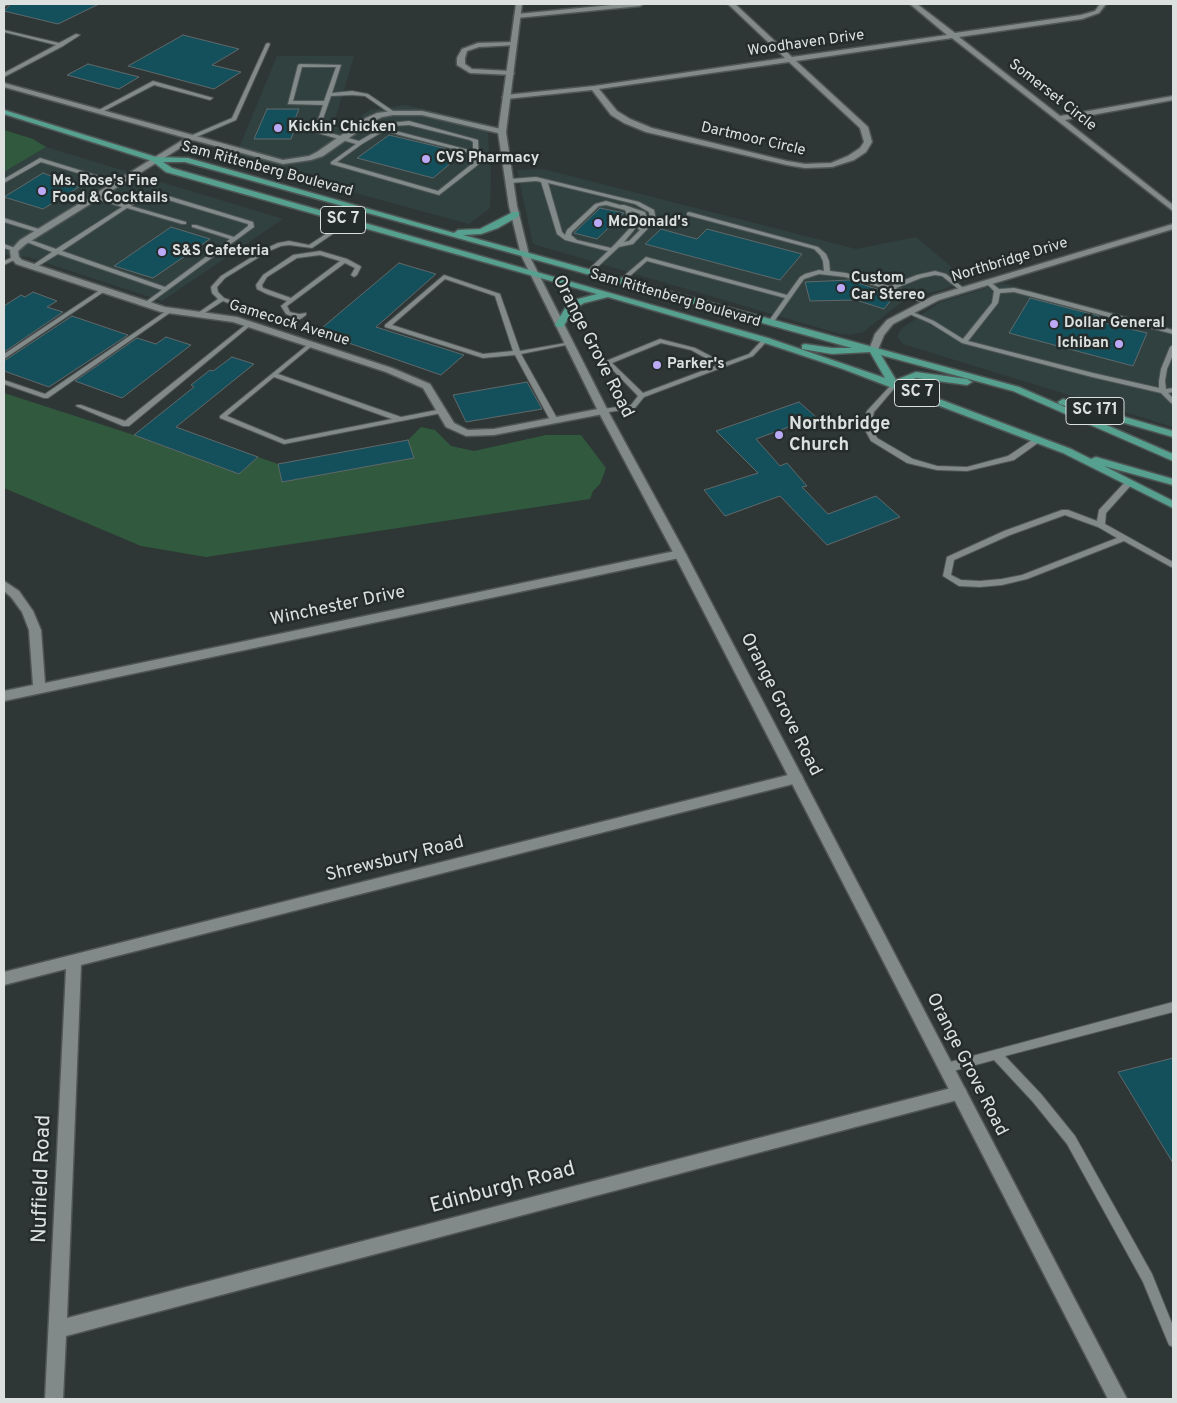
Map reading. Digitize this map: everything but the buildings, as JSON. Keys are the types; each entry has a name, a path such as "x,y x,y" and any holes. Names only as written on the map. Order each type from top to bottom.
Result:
{"main road":[{"name":"Sam Rittenberg Boulevard","path":"4,112 155,159 185,160 620,282 1016,389 1173,458"},
{"name":"Sam Rittenberg Boulevard","path":"155,159 169,170 765,340 894,385 1067,451 1173,505"},
{"path":"435,230 464,233 481,231 495,226 516,214"},
{"path":"560,325 570,307 581,300 607,294"},
{"path":"765,340 832,351 874,350 877,359 894,385 916,375 1016,389"},
{"name":"SC 171","path":"1016,389 1173,434"},
{"path":"1067,451 1173,482"}],"street":[{"name":"Orange Grove Road","path":"519,4 502,132 525,255 603,410 680,554 1118,1399"},
{"path":"517,16 640,4"},
{"name":"Dartmoor Circle","path":"594,88 614,113 627,121 649,130 787,163 806,166 832,165 851,158 863,150 868,142 864,127 731,4"},
{"name":"Somerset Circle","path":"913,4 1173,209"},
{"name":"Woodhaven Drive","path":"506,98 594,88 1082,17 1097,12 1103,4"},
{"path":"510,73 470,71 461,65 461,58 464,50 478,45 514,44"},
{"path":"4,85 192,137 267,160 283,162 311,158 369,120 380,115 393,113 409,111 502,132"},
{"path":"1059,119 1173,98"},
{"path":"16,254 26,240 192,137"},
{"name":"Northbridge Drive","path":"874,350 880,334 890,322 926,303 988,282 1173,226"},
{"name":"Gamecock Avenue","path":"16,254 19,262 146,304 169,311 234,319 389,370 427,386 450,425 466,432 494,432 603,410"},
{"name":"Winchester Drive","path":"4,696 680,554"},
{"path":"4,585 15,594 28,611 35,630 39,688"},
{"name":"Shrewsbury Road","path":"4,978 796,778"},
{"name":"Nuffield Road","path":"54,1399 59,1329 74,960"},
{"name":"Edinburgh Road","path":"59,1329 959,1093"}],"lane":[{"path":"4,31 60,45"},
{"path":"4,75 78,35"},
{"path":"192,137 234,119 268,44"},
{"path":"326,103 290,102 300,65 339,66 329,95 316,131 360,143"},
{"path":"100,111 153,83 210,98"},
{"path":"329,95 352,93 366,95 393,113"},
{"path":"427,128 440,117"},
{"path":"402,123 427,128 476,141 476,164 439,193 333,163 360,143 392,124 402,123"},
{"path":"382,129 476,153"},
{"path":"4,181 40,160 116,183"},
{"path":"510,181 544,180 647,207 652,211 653,220 631,243 615,248 575,241 562,236 556,230 544,180"},
{"path":"33,267 144,196 156,194 251,223 251,227 146,304"},
{"path":"95,197 184,224"},
{"path":"575,241 568,236 569,231 598,204 606,203 643,213 645,221 626,244"},
{"path":"588,273 615,248 632,229 634,224 626,209 615,205"},
{"path":"690,214 816,248 823,254 827,272"},
{"path":"4,220 40,232"},
{"path":"291,300 269,293 260,288 259,285 265,276 295,256 309,250 349,221"},
{"path":"194,226 235,239"},
{"path":"26,240 166,289"},
{"path":"345,260 284,306 285,311 302,315 289,323 222,299 215,293 214,287 223,277 280,244 289,243 345,260 358,267 354,275"},
{"path":"4,246 16,254 4,263"},
{"path":"620,282 646,259 789,297"},
{"path":"771,322 802,278 812,274 827,272 846,275 890,288 926,303"},
{"path":"890,288 918,276 935,273 944,275 963,290"},
{"path":"554,420 517,353 498,295 444,277 387,326 483,356 517,353 569,343"},
{"path":"988,282 997,291 1014,290 1029,293 1173,332"},
{"path":"4,357 103,290"},
{"path":"964,342 995,303 997,291"},
{"path":"198,315 222,299"},
{"path":"4,382 46,397 169,311"},
{"path":"908,312 932,322 964,342 1092,375 1163,391 1173,390"},
{"path":"79,406 126,424 250,324"},
{"path":"603,410 633,407 642,396 751,355 765,340"},
{"path":"642,396 608,362 660,341 693,349 724,366"},
{"path":"311,344 222,416 284,442 442,411"},
{"path":"1173,348 1164,369 1162,381 1163,391 1173,402"},
{"path":"274,374 400,419"},
{"path":"894,385 868,415 869,430 874,439 910,461 938,468 967,469 1011,458 1038,440"},
{"path":"1101,524 1102,512 1129,483"},
{"path":"1124,538 1024,577 1002,582 959,583 947,576 950,559 1007,533 1065,512 1101,524 1173,566"},
{"path":"946,1068 1173,1007"},
{"path":"996,1054 1037,1098 1071,1140 1148,1278 1173,1341"}],"shaded area":[{"path":"277,56 354,56 333,126 343,128 370,110 406,105 487,124 491,174 490,208 469,224 234,160"},
{"path":"46,147 283,219 162,301 28,257 4,255 4,172"},
{"path":"543,169 856,249 916,237 967,280 941,290 906,299 863,332 850,335 840,334 533,244 517,170"},
{"path":"1003,283 1173,328 1173,427 903,344 897,337 901,329 939,303"}],"green space":[{"path":"4,130 33,139 46,147 4,172"},
{"path":"4,393 134,435 239,474 258,457 278,464 282,482 414,458 408,440 421,427 435,430 451,446 474,451 546,435 581,435 606,468 600,484 593,491 590,499 206,557 141,546 4,488"}],"place":[{"name":"Kickin' Chicken","path":"278,128"},
{"name":"CVS Pharmacy","path":"426,159"},
{"name":"Ms. Rose's Fine Food & Cocktails","path":"42,191"},
{"name":"McDonald's","path":"598,223"},
{"name":"S&S Cafeteria","path":"162,252"},
{"name":"Custom Car Stereo","path":"841,288"},
{"name":"Dollar General","path":"1054,324"},
{"name":"Ichiban","path":"1119,344"},
{"name":"Parker's","path":"657,365"},
{"name":"Northbridge Church","path":"779,435"}]}
